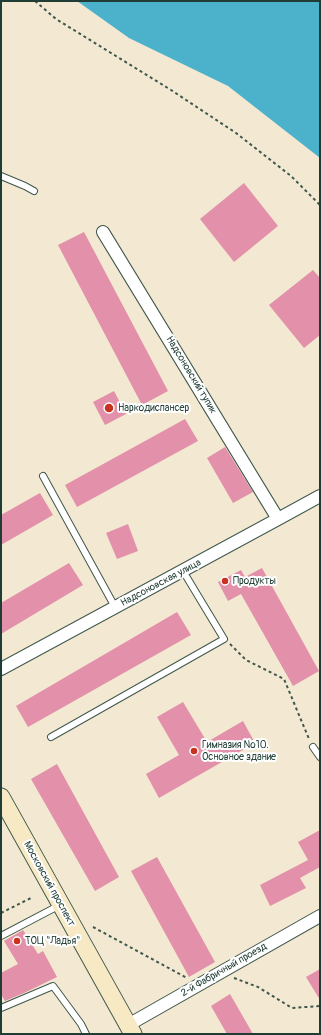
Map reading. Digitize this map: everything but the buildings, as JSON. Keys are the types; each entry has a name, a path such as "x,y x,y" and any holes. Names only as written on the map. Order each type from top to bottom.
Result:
{"main road":[{"name":"Московский проспект","path":"1,797 131,1030"}],"street":[{"name":"Надсоновский тупик","path":"103,232 278,519"},
{"name":"Надсоновская улица","path":"1,669 320,496"},
{"name":"2-й Фабричный проезд","path":"131,1030 209,979 320,916"}],"lane":[{"path":"1,176 34,191"},
{"path":"43,476 115,607"},
{"path":"51,737 224,639 183,571"},
{"path":"313,747 320,757"},
{"path":"1,936 60,905"},
{"path":"1,1008 53,986 81,1024 86,1034"}],"path":[{"path":"35,1 56,19 171,90 236,133 291,176 320,206"},
{"path":"224,639 246,660 284,679 313,747"},
{"path":"1,913 30,898"},
{"path":"93,927 188,979 209,979"},
{"path":"220,973 258,987 292,1008 320,1006"}],"water":[{"path":"77,1 320,1 320,158 228,86 129,38"}],"place":[{"name":"Наркодиспансер","path":"109,408"},
{"name":"Продукты","path":"225,581"},
{"name":"Гимназия №10. Основное здание","path":"194,751"},
{"name":"ТОЦ \"Ладья\"","path":"17,941"}]}
